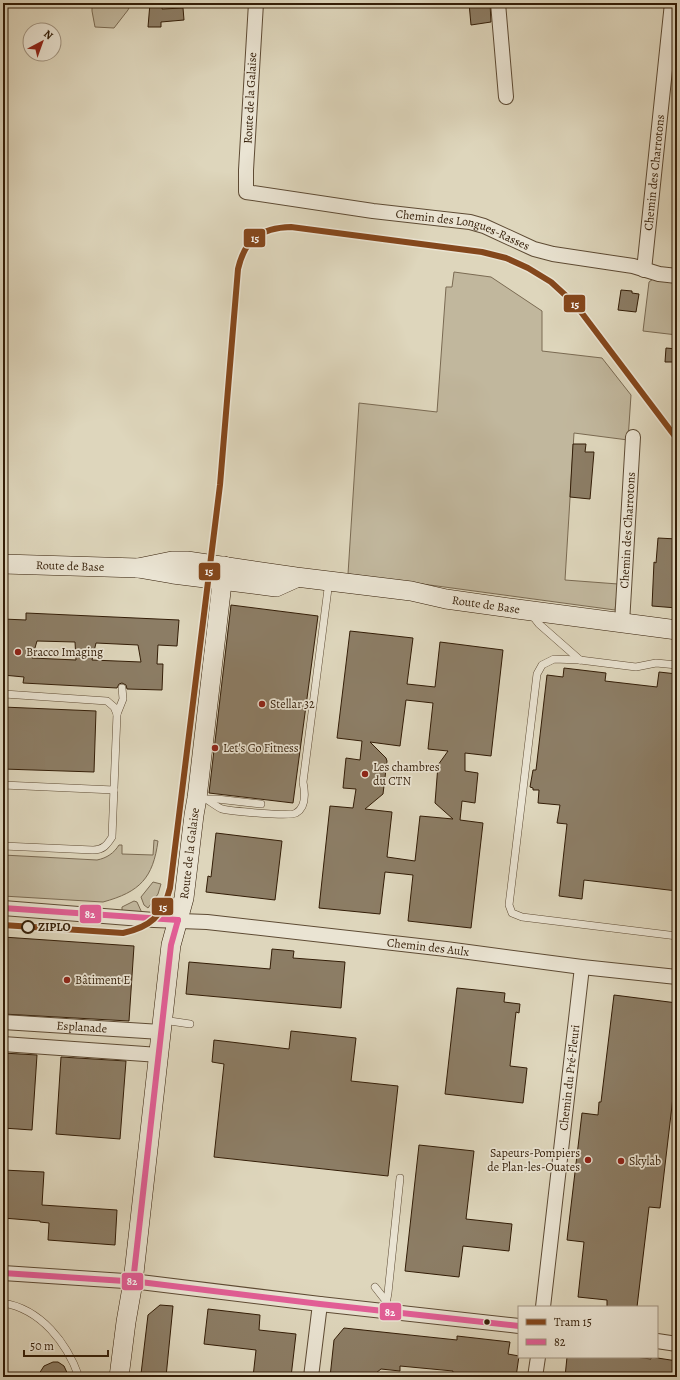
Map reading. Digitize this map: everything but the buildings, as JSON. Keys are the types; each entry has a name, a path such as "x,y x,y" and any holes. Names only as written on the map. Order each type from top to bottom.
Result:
{"street":[{"name":"Route de la Galaise","path":"246,192 256,3"},
{"path":"498,3 506,97"},
{"name":"Chemin des Charrotons","path":"644,270 672,3"},
{"name":"Chemin des Longues-Rasses","path":"246,192 373,211 470,222 484,226 540,251 634,266 659,274 677,276"},
{"name":"Chemin des Charrotons","path":"622,623 633,437"},
{"name":"Route de Base","path":"3,564 138,568 223,574 276,587 296,577 411,591 446,599 677,630"},
{"name":"Route de la Galaise","path":"119,1377 133,1282 171,945 184,898 194,815 202,798 223,574"},
{"name":"Chemin des Aulx","path":"3,908 199,921 677,977"},
{"name":"Chemin du Pré-Fleuri","path":"543,1306 582,967"},
{"name":"Esplanade","path":"3,1022 162,1026"},
{"name":"Esplanade","path":"3,1044 159,1055"},
{"path":"3,1273 167,1285 320,1304 385,1306 518,1326"},
{"path":"311,1377 320,1304"},
{"path":"658,1341 677,1344"},
{"path":"535,1377 538,1358"}],"lane":[{"path":"202,798 222,809 288,815 296,814 301,809 305,793 303,782 329,581"},
{"path":"530,611 539,624 580,660"},
{"path":"677,665 656,663 636,667 580,660 554,659 542,665 537,674 509,905 512,912 522,917 677,936"},
{"path":"3,846 99,850 108,843 112,837 117,714 123,699 122,688"},
{"path":"4,694 102,700 107,701 114,707 117,714"},
{"path":"3,785 114,790"},
{"path":"202,798 217,798 261,804"},
{"path":"162,1026 190,1024"},
{"path":"385,1306 389,1286 400,1178"},
{"path":"375,1287 385,1306"},
{"path":"3,1303 17,1307 45,1323 62,1342 70,1355 79,1377"}],"shaded area":[{"path":"92,3 131,3 128,10 114,28 95,27"},
{"path":"677,3 677,74 668,72"},
{"path":"454,272 491,277 542,311 542,351 602,358 631,395 628,440 574,433 565,580 618,584 615,610 348,574 359,403 437,412 446,287 452,287"},
{"path":"653,279 677,282 677,335 643,331 649,282"},
{"path":"154,840 158,841 156,854 148,874 135,888 116,898 103,902 3,896 3,855 97,860 112,853 119,845 122,845 122,854 153,855"},
{"path":"153,882 161,884 158,894 148,908 144,905 141,897"},
{"path":"134,901 137,902 142,913 122,913 122,907"}],"tram line":[{"name":"15","path":"3,925 123,933 148,924 159,913 167,898 170,888 220,485 238,269 245,250 256,237 271,230 291,227 482,252 506,258 528,268 551,282 575,304 677,439"}],"transit line":[{"name":"82","path":"3,908 178,920"},
{"name":"82","path":"133,1282 171,945 178,920"},
{"name":"82","path":"3,1273 140,1282 518,1326"}],"place":[{"name":"Bracco Imaging","path":"18,652"},
{"name":"Stellar 32","path":"262,704"},
{"name":"Let's Go Fitness","path":"215,748"},
{"name":"Les chambres du CTN","path":"365,774"},
{"name":"ZIPLO","path":"28,927"},
{"name":"Bâtiment E","path":"67,980"},
{"name":"Sapeurs-Pompiers de Plan-les-Ouates","path":"588,1160"},
{"name":"Skylab","path":"621,1161"}]}
